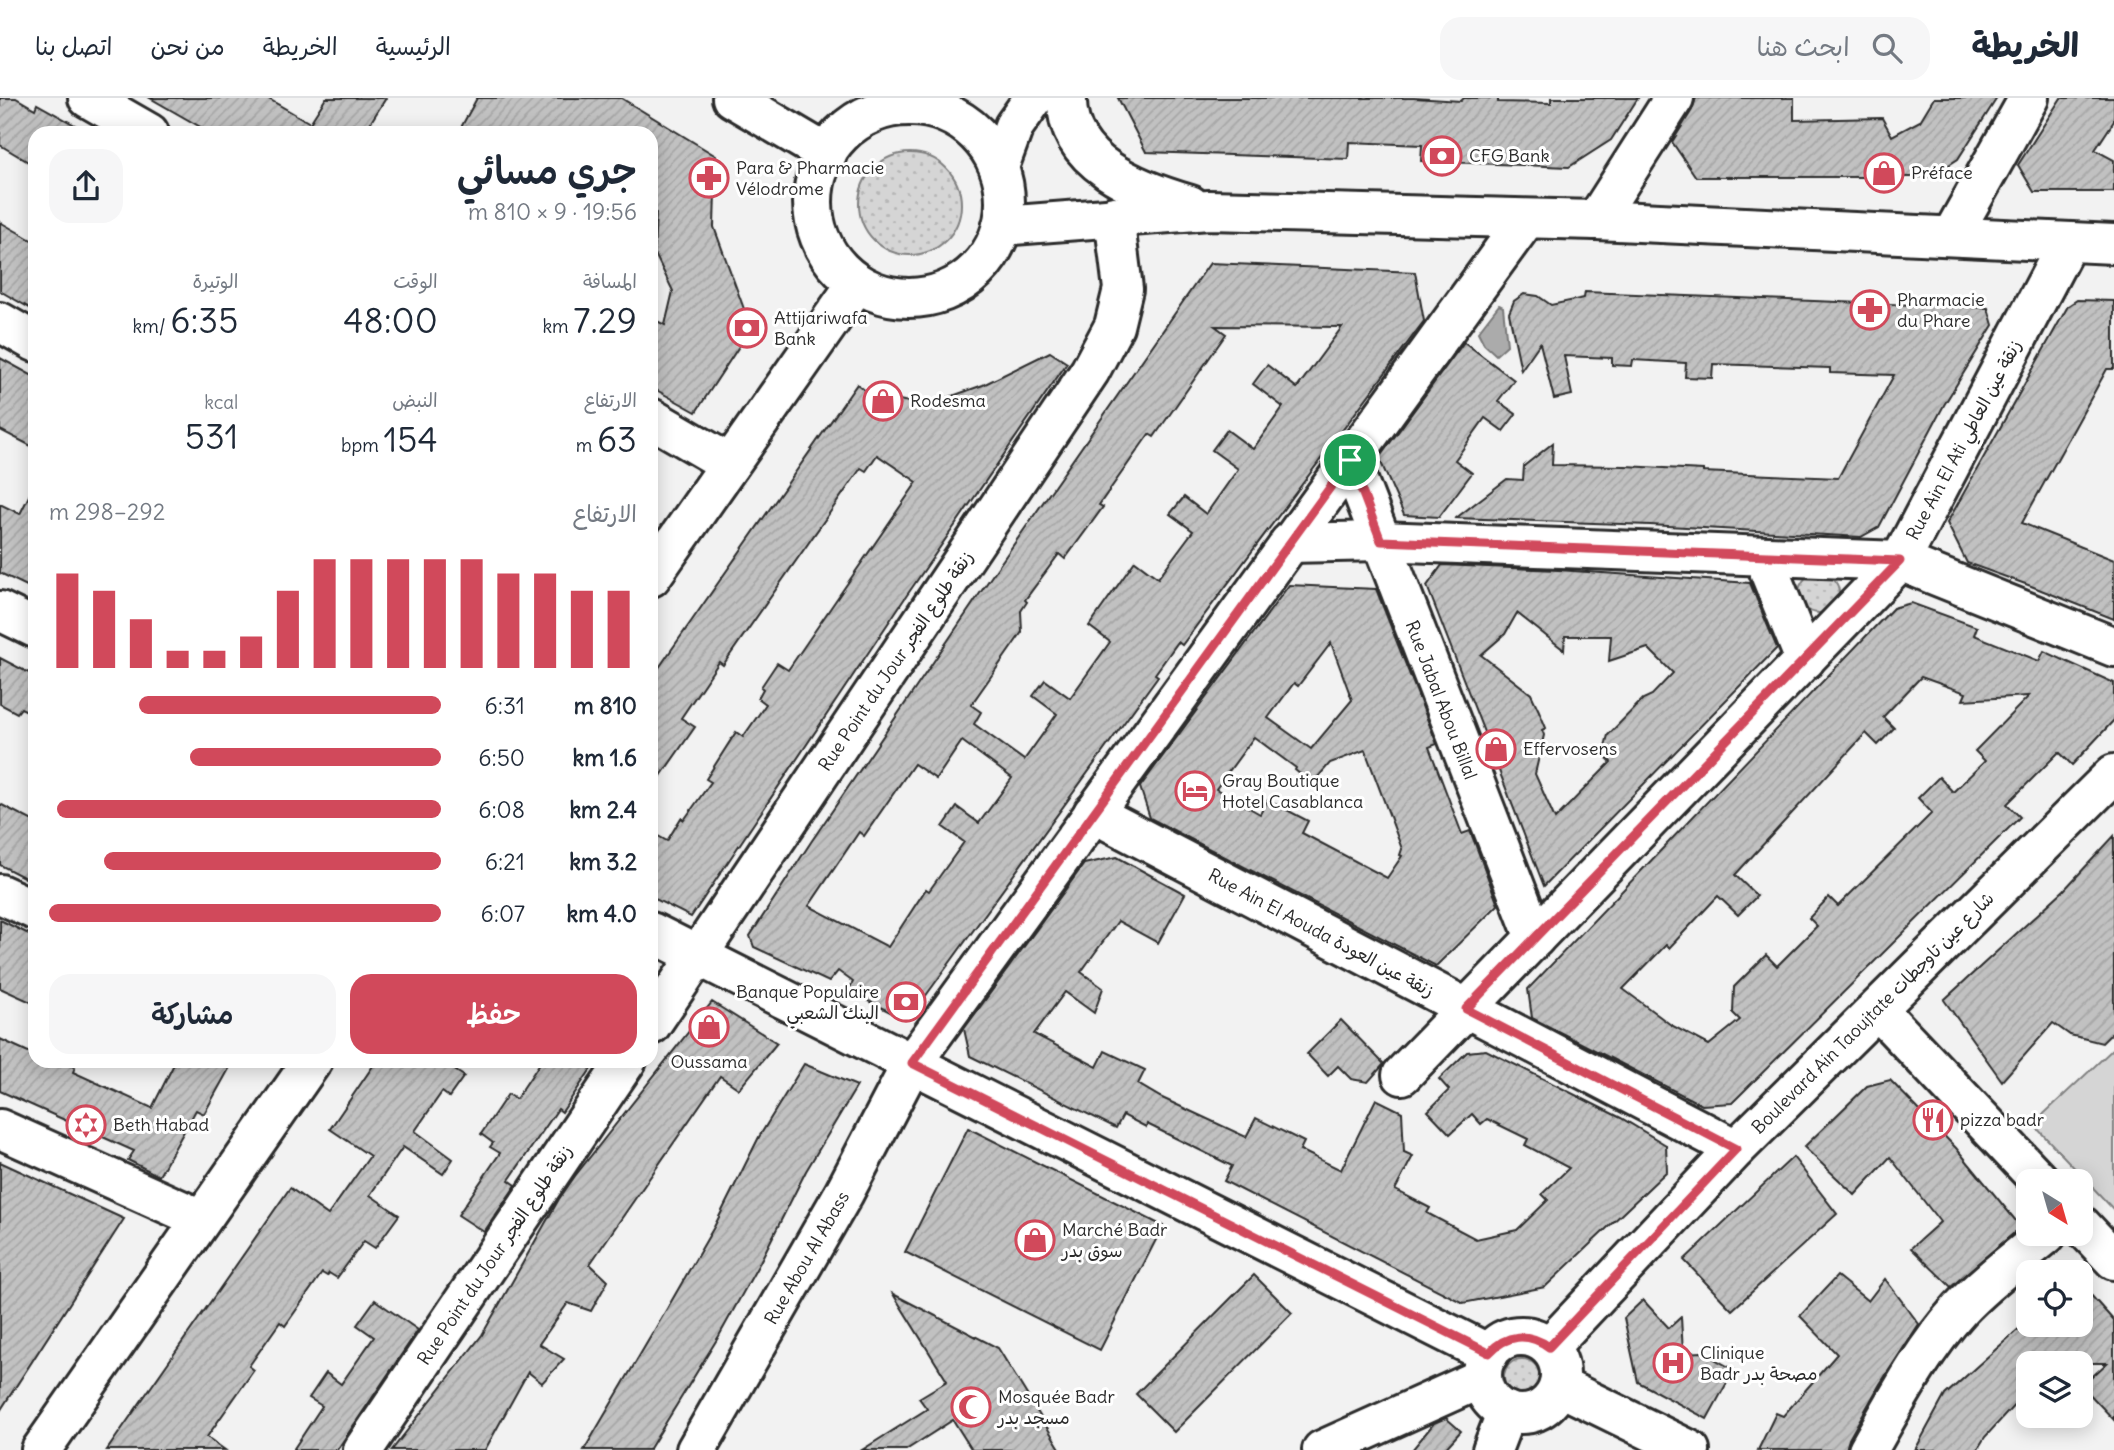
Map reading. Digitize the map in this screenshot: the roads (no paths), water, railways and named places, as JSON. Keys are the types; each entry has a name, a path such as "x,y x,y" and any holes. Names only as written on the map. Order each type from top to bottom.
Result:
{"street":[{"path":"88,98 137,126"},
{"path":"732,98 827,154"},
{"path":"999,167 1014,126 1034,98"},
{"path":"1067,98 1069,118 1075,133 1104,169 1154,193 1209,210"},
{"path":"1596,220 1674,98"},
{"path":"1952,235 2029,98"},
{"path":"956,105 964,123 979,136 999,167 1005,200 1002,226 996,242 982,264 962,281 939,293 914,298 896,297 871,290 843,271 821,240 813,201 816,181 827,154 848,128 878,111 911,106 956,105"},
{"path":"1002,226 1209,210 1596,220 2114,244"},
{"name":"Rue Point du Jour زنقة طلوع الفجر","path":"658,1015 1090,371 1114,326 1123,289 1114,216"},
{"name":"Rue Abou Al Abass","path":"710,1441 912,1063 1526,219"},
{"name":"Rue Ain El Ati زنقة عين العاطي","path":"1402,1075 1900,561 2068,242"},
{"path":"658,567 858,283"},
{"path":"0,322 28,338"},
{"path":"658,422 730,464"},
{"name":"Rue Jabal Abou Billal","path":"1350,460 1535,938"},
{"path":"1289,543 1381,541 1900,561 2114,647"},
{"path":"1763,556 1805,660"},
{"path":"0,611 28,625"},
{"name":"Boulevard Ain Taoujtate شارع عين تاوجطات","path":"1549,1347 1736,1149 2114,774"},
{"name":"Rue Ain El Aouda زنقة عين العودة","path":"1093,813 1736,1149"},
{"path":"0,894 28,907"},
{"path":"658,935 912,1063 1486,1366"},
{"path":"1878,1010 2029,1169"},
{"path":"41,1450 307,1068"},
{"name":"Rue Point du Jour زنقة طلوع الفجر","path":"363,1450 622,1068"},
{"path":"0,1129 201,1219"},
{"path":"2093,1237 2114,1260"},
{"path":"1868,1450 1916,1366 1940,1333 1962,1307 2033,1246"},
{"path":"1322,1450 1486,1366 1499,1344 1517,1337 1537,1339 1549,1347 1559,1365 1559,1386 1554,1397 1540,1409 1522,1414 1507,1411 1488,1396 1486,1366"},
{"path":"1559,1386 1690,1450"},
{"path":"1492,1450 1507,1411"}],"place":[{"name":"CFG Bank","path":"1442,156"},
{"name":"Préface","path":"1884,173"},
{"name":"Para & Pharmacie Vélodrome","path":"709,178"},
{"name":"Pharmacie du Phare","path":"1870,310"},
{"name":"Attijariwafa Bank","path":"747,328"},
{"name":"Rodesma","path":"883,401"},
{"name":"Effervosens","path":"1496,749"},
{"name":"Gray Boutique Hotel Casablanca","path":"1195,791"},
{"name":"Banque Populaire البنك الشعبي","path":"906,1002"},
{"name":"Oussama","path":"709,1027"},
{"name":"pizza badr","path":"1933,1120"},
{"name":"Beth Habad","path":"86,1125"},
{"name":"Marché Badr سوق بدر","path":"1035,1240"},
{"name":"Clinique Badr مصحة بدر","path":"1673,1363"},
{"name":"Mosquée Badr مسجد بدر","path":"971,1407"}]}
